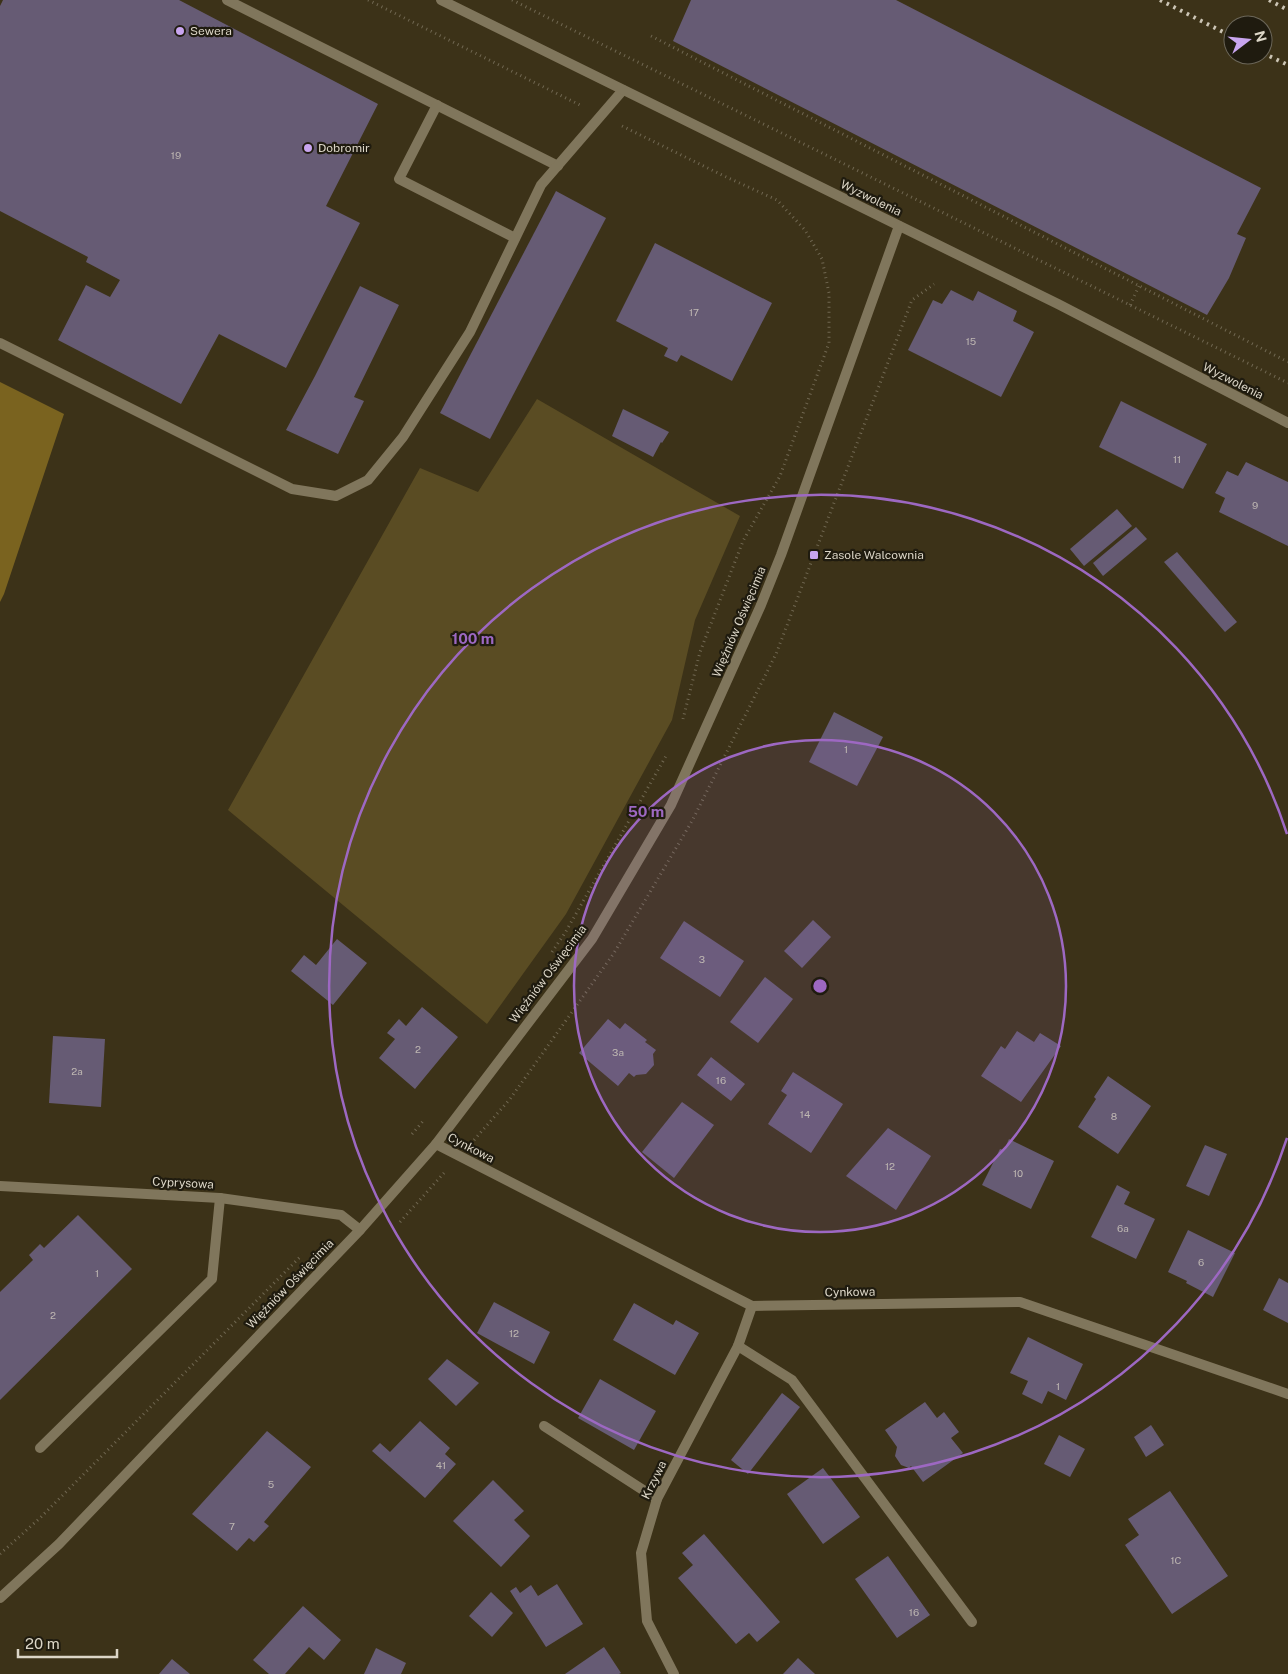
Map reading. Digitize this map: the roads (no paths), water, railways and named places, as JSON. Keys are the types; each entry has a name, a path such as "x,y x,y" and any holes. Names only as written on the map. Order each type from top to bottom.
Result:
{"street":[{"path":"227,0 558,166"},
{"name":"Wyzwolenia","path":"441,0 1058,304 1288,423"},
{"path":"0,342 292,488 336,496 368,480 403,437 470,332 541,185 623,90"},
{"path":"437,105 399,179 514,238"},
{"name":"Więźniów Oświęcimia","path":"0,1598 59,1544 360,1230 436,1144 592,939 672,805 761,605 781,555 899,226"},
{"name":"Cynkowa","path":"436,1144 752,1306 1020,1302 1288,1392"},
{"name":"Cyprysowa","path":"1,1189 220,1198 341,1216 360,1230"},
{"path":"40,1448 212,1279 220,1198"},
{"name":"Krzywa","path":"674,1674 648,1621 640,1553 657,1499 738,1346 752,1306"},
{"path":"738,1346 792,1380 972,1622"},
{"path":"544,1426 657,1499"}],"railway":[{"path":"1160,0 1223,32"},
{"path":"1269,0 1288,10"},
{"path":"1273,58 1288,65"}],"place":[{"name":"Sewera","path":"180,31"},
{"name":"Dobromir","path":"308,148"},
{"name":"Zasole Walcownia","path":"814,555"}]}
